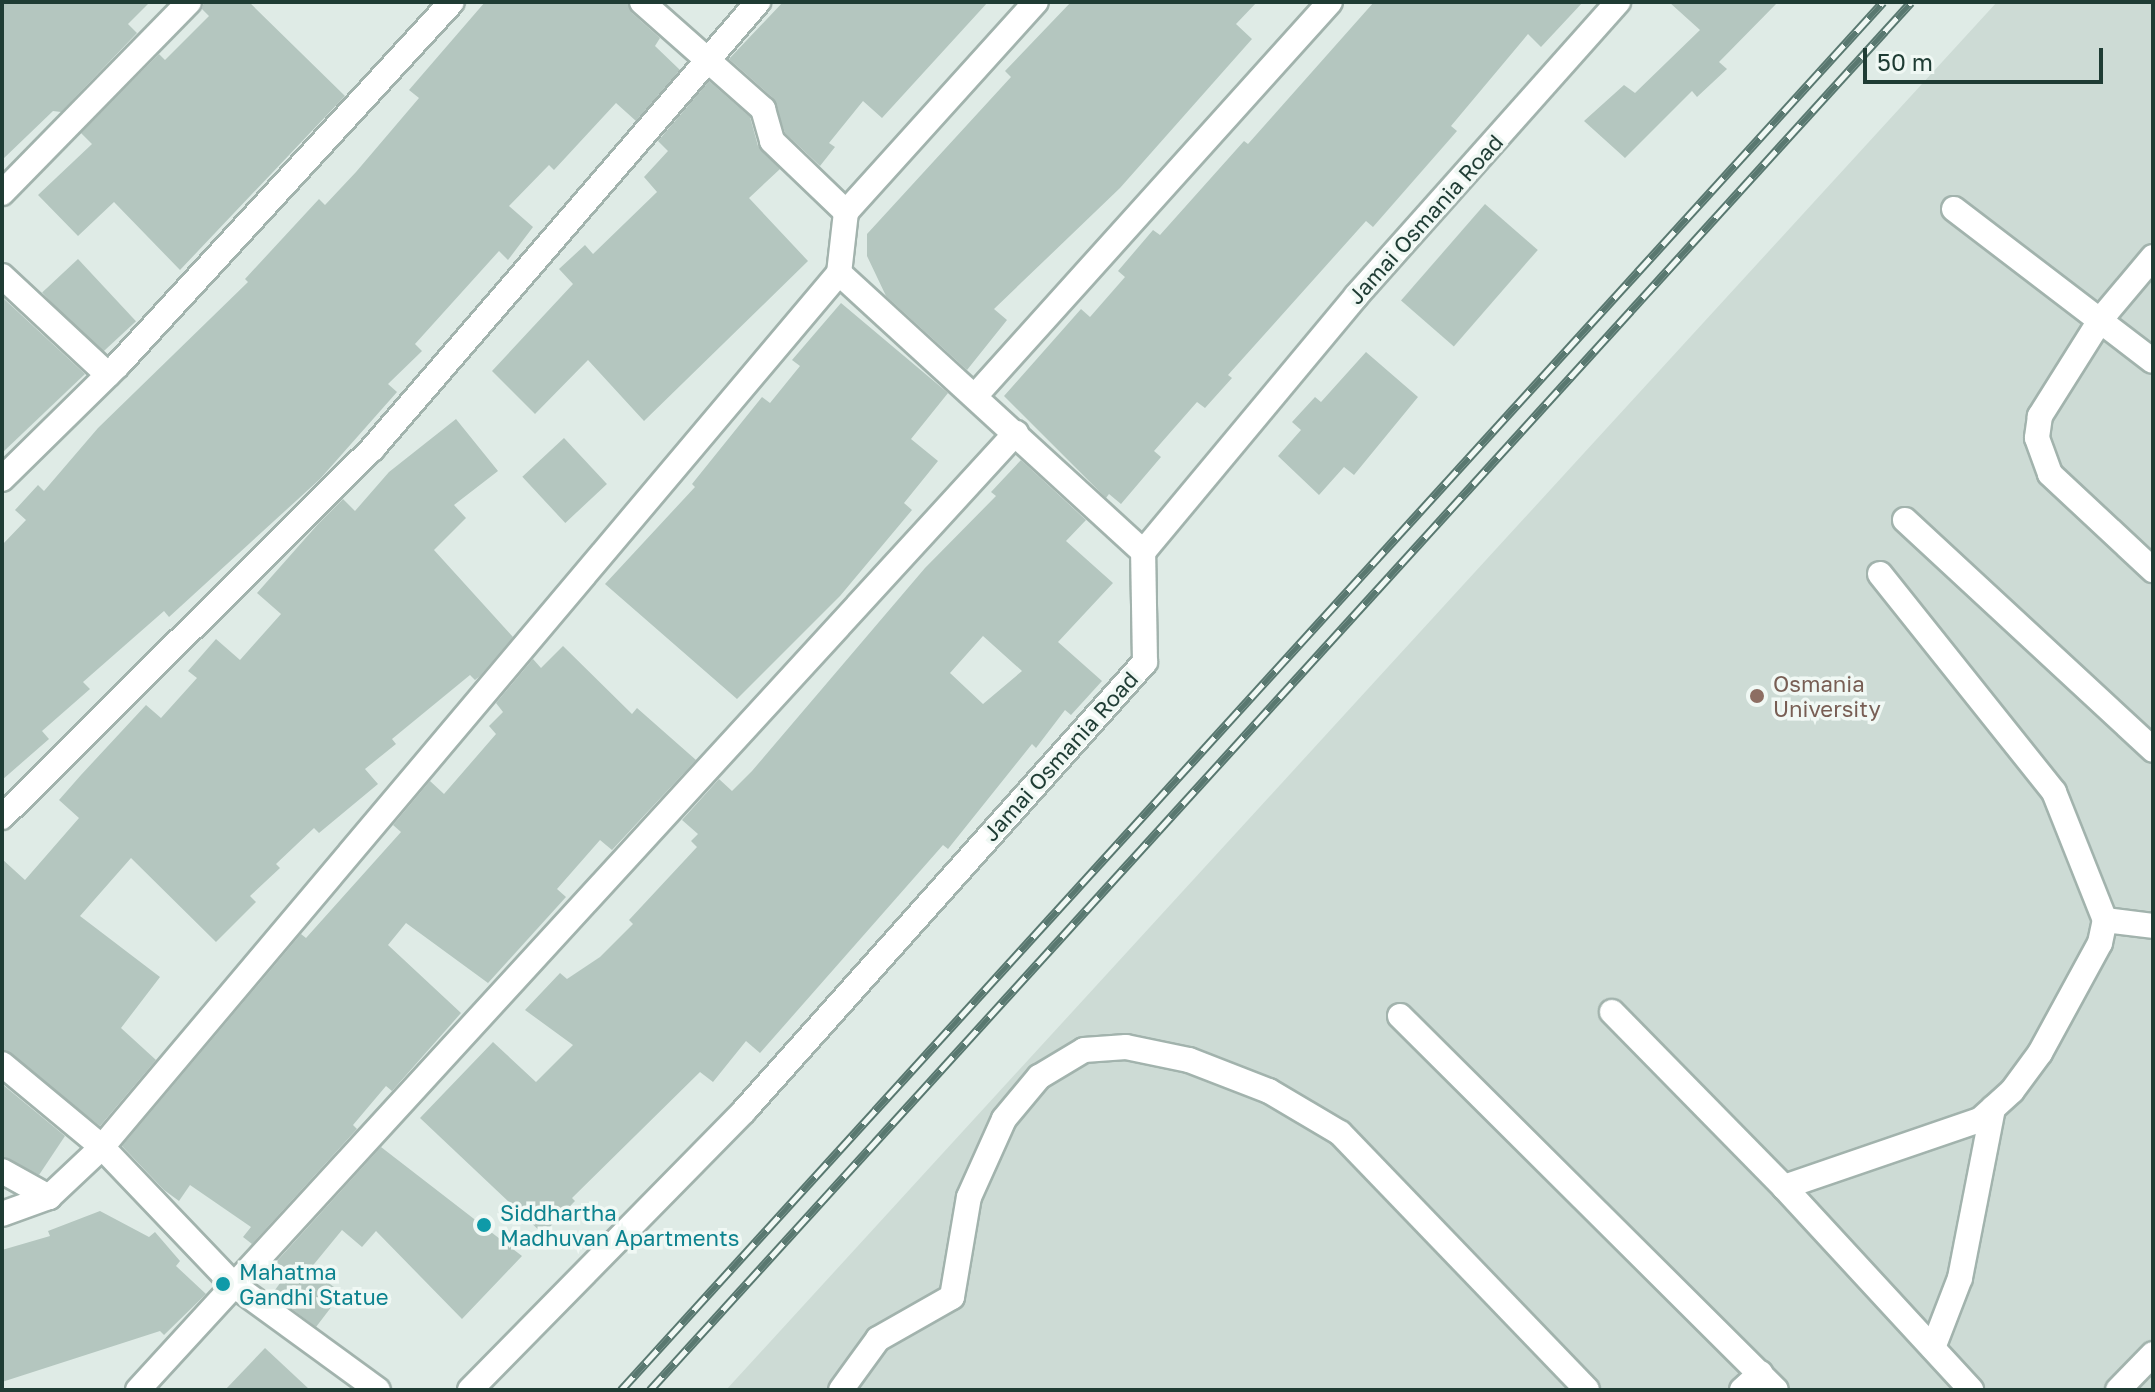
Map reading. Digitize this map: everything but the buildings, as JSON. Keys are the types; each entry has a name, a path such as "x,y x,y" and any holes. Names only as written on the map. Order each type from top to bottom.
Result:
{"street":[{"path":"2,193 189,2"},
{"path":"2,479 108,375 452,2"},
{"path":"642,2 709,58 763,109 772,141 846,212"},
{"path":"2,817 372,449 758,2"},
{"path":"2,1214 49,1197 102,1147 839,273 846,212 1036,2"},
{"path":"976,395 1330,2"},
{"name":"Jamai Osmania Road","path":"470,1390 744,1111 1145,662 1143,552 1356,296 1618,2"},
{"path":"1954,209 2153,361"},
{"path":"2153,257 2101,319 2040,416 2037,438 2050,474 2153,570"},
{"path":"839,273 976,395 1143,552"},
{"path":"2,276 108,375"},
{"path":"138,1390 1016,433"},
{"path":"1905,520 2153,750"},
{"path":"1784,1187 1923,1143 1980,1120 2040,1053 2100,943 2105,920 2054,792 1880,574"},
{"path":"2105,920 2153,926"},
{"path":"1612,1012 1784,1187 1971,1390"},
{"path":"1400,1016 1769,1382 1742,1390"},
{"path":"841,1390 878,1339 952,1297 969,1197 1004,1119 1039,1077 1084,1050 1126,1047 1189,1060 1269,1091 1340,1133 1587,1390"},
{"path":"2,1064 102,1147 234,1285 378,1390"},
{"path":"1933,1348 1960,1278 1993,1108"},
{"path":"2,1171 49,1197"},
{"path":"2118,1390 2153,1354"}],"shaded area":[{"name":"Osmania University","path":"1997,2 2153,2 2153,1390 726,1390"}],"railway":[{"path":"621,1390 1883,2"},
{"path":"650,1390 1911,2"}],"place":[{"name":"Osmania University","path":"1757,696"},
{"name":"Siddhartha Madhuvan Apartments","path":"484,1225"},
{"name":"Mahatma Gandhi Statue","path":"223,1284"}]}
